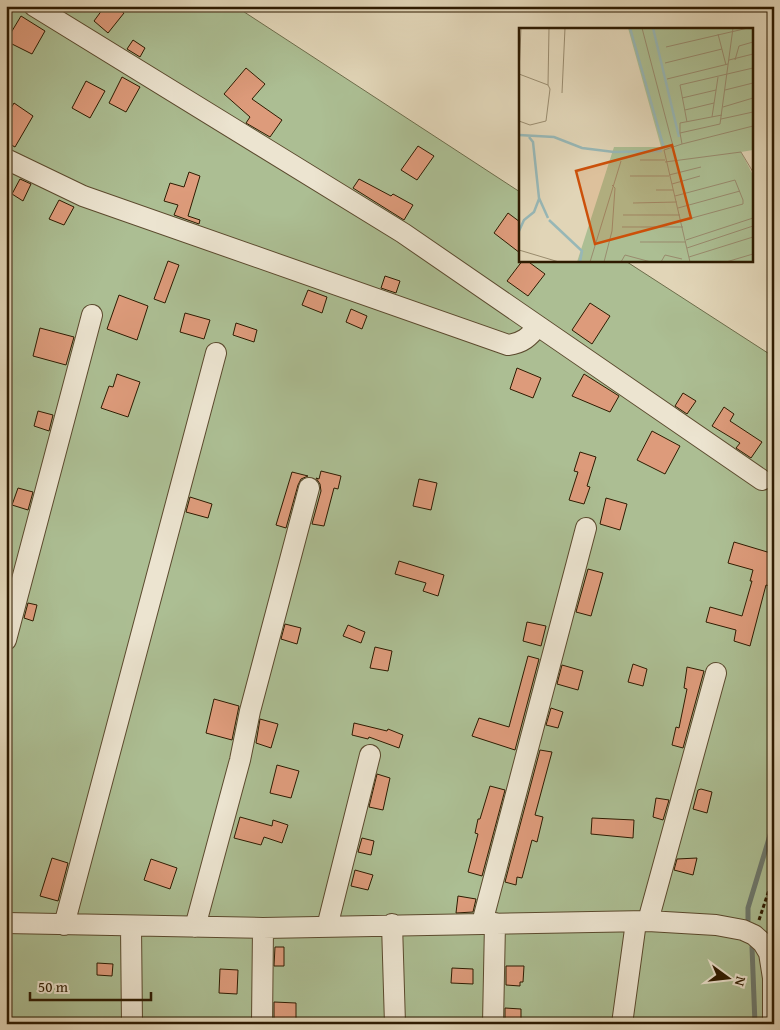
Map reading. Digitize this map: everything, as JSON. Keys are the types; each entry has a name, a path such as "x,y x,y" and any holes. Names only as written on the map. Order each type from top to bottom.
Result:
{"street":[{"path":"34,6 403,233 762,480"},
{"path":"6,159 83,196 508,345 519,343 530,337 538,326"},
{"path":"6,640 92,315"},
{"path":"64,925 216,353"},
{"path":"195,927 240,760 250,711 309,488"},
{"path":"494,1024 488,923 586,528"},
{"path":"622,1024 642,922 716,672"},
{"path":"327,926 370,754"},
{"path":"6,923 131,927 262,928 488,923 642,922 716,924 743,930 754,935 763,943 772,965 772,1024"},
{"path":"392,924 395,1024"},
{"path":"131,927 132,1024"},
{"path":"262,928 262,1024"}],"path":[{"path":"754,935 774,875"}],"green space":[{"path":"6,6 235,6 519,191 519,261 626,261 774,357 774,1024 6,1024"}],"building":[{"path":"105,6 114,6 124,13 108,33 94,21"},
{"path":"21,16 45,31 32,54 6,41"},
{"path":"133,40 145,48 140,57 127,49"},
{"path":"246,68 265,84 252,99 282,120 270,137 246,123 250,117 224,94"},
{"path":"122,77 140,87 126,112 109,103"},
{"path":"86,81 105,91 90,118 72,108"},
{"path":"14,103 33,116 15,147 6,142 6,117"},
{"path":"418,146 434,156 417,180 401,170"},
{"path":"189,172 200,176 188,216 200,220 199,224 174,215 178,205 164,201 170,183 184,187"},
{"path":"20,179 31,184 23,201 12,194"},
{"path":"359,179 413,205 404,220 353,188"},
{"path":"59,200 74,207 64,225 49,219"},
{"path":"508,213 519,221 519,252 494,233"},
{"path":"168,261 179,265 165,303 154,299"},
{"path":"522,261 527,261 545,274 528,296 507,281"},
{"path":"385,276 400,281 396,293 381,288"},
{"path":"308,290 327,297 322,313 302,305"},
{"path":"119,295 148,306 137,340 107,329"},
{"path":"590,303 610,316 592,344 572,330"},
{"path":"351,309 367,316 362,329 346,322"},
{"path":"185,313 210,320 204,339 180,332"},
{"path":"236,323 257,330 254,342 233,335"},
{"path":"40,328 74,337 66,365 33,356"},
{"path":"517,368 541,378 533,398 510,389"},
{"path":"117,374 140,382 128,417 101,408 109,386 113,387"},
{"path":"584,374 619,396 610,412 572,396"},
{"path":"683,393 696,401 687,414 675,406"},
{"path":"724,407 734,414 730,421 762,442 751,458 736,448 740,443 712,426"},
{"path":"38,411 53,415 49,431 34,426"},
{"path":"652,431 680,446 665,474 637,460"},
{"path":"580,452 596,457 587,486 590,487 584,504 569,500 578,472 574,471"},
{"path":"321,471 341,476 338,489 334,488 324,526 312,524 321,491 320,484 316,478 319,479"},
{"path":"292,472 308,476 301,479 298,485 286,528 276,525"},
{"path":"419,479 437,483 431,510 413,506"},
{"path":"18,488 33,492 28,510 12,505"},
{"path":"190,497 212,504 208,518 186,512"},
{"path":"606,498 627,504 620,530 600,524"},
{"path":"734,542 774,554 774,587 766,585 750,646 734,641 736,630 706,622 710,607 742,616 752,581 750,581 753,570 728,563"},
{"path":"399,561 444,575 438,596 423,591 426,583 395,574"},
{"path":"588,569 603,573 591,616 576,612"},
{"path":"28,603 37,605 33,621 24,618"},
{"path":"527,622 546,626 541,646 523,641"},
{"path":"285,624 301,628 297,644 281,639"},
{"path":"348,625 365,632 361,643 343,636"},
{"path":"375,647 392,651 388,671 370,668"},
{"path":"528,656 539,659 515,750 472,736 479,718 509,727"},
{"path":"633,664 647,669 643,686 628,682"},
{"path":"562,665 583,671 578,690 557,684"},
{"path":"687,667 704,671 683,748 672,745 676,727 679,728 687,689 684,688"},
{"path":"214,699 239,706 232,740 206,733"},
{"path":"551,708 563,712 558,728 546,725"},
{"path":"260,719 278,724 271,748 256,743"},
{"path":"354,723 387,731 388,729 403,735 399,748 369,737 368,739 352,735"},
{"path":"540,750 552,752 535,815 543,817 537,842 532,840 522,878 517,877 516,885 505,882"},
{"path":"277,765 299,771 291,798 270,793"},
{"path":"377,774 390,778 383,810 369,807"},
{"path":"490,786 505,790 482,876 468,872 478,834 475,833 478,819 480,819"},
{"path":"698,790 712,792 707,813 693,809"},
{"path":"656,798 669,800 663,820 653,817"},
{"path":"240,817 272,826 273,820 288,825 282,843 264,837 261,845 234,838"},
{"path":"592,818 634,820 633,838 591,834"},
{"path":"362,838 374,841 371,855 358,852"},
{"path":"52,858 68,863 58,901 40,896"},
{"path":"697,858 693,875 674,870 677,859"},
{"path":"151,859 177,868 170,889 144,880"},
{"path":"355,870 373,875 368,890 351,886"},
{"path":"458,896 476,899 473,912 456,913"},
{"path":"275,947 284,947 284,966 274,966"},
{"path":"97,963 113,964 112,976 97,975"},
{"path":"506,966 524,966 523,982 520,982 520,986 506,985"},
{"path":"452,968 473,969 473,984 451,983"},
{"path":"220,969 238,970 237,994 219,993"},
{"path":"274,1002 296,1003 296,1024 274,1024"},
{"path":"505,1008 521,1009 521,1024 505,1024"}],"waterway":[{"path":"748,920 748,908 774,822"},
{"path":"752,947 755,1024"}]}
